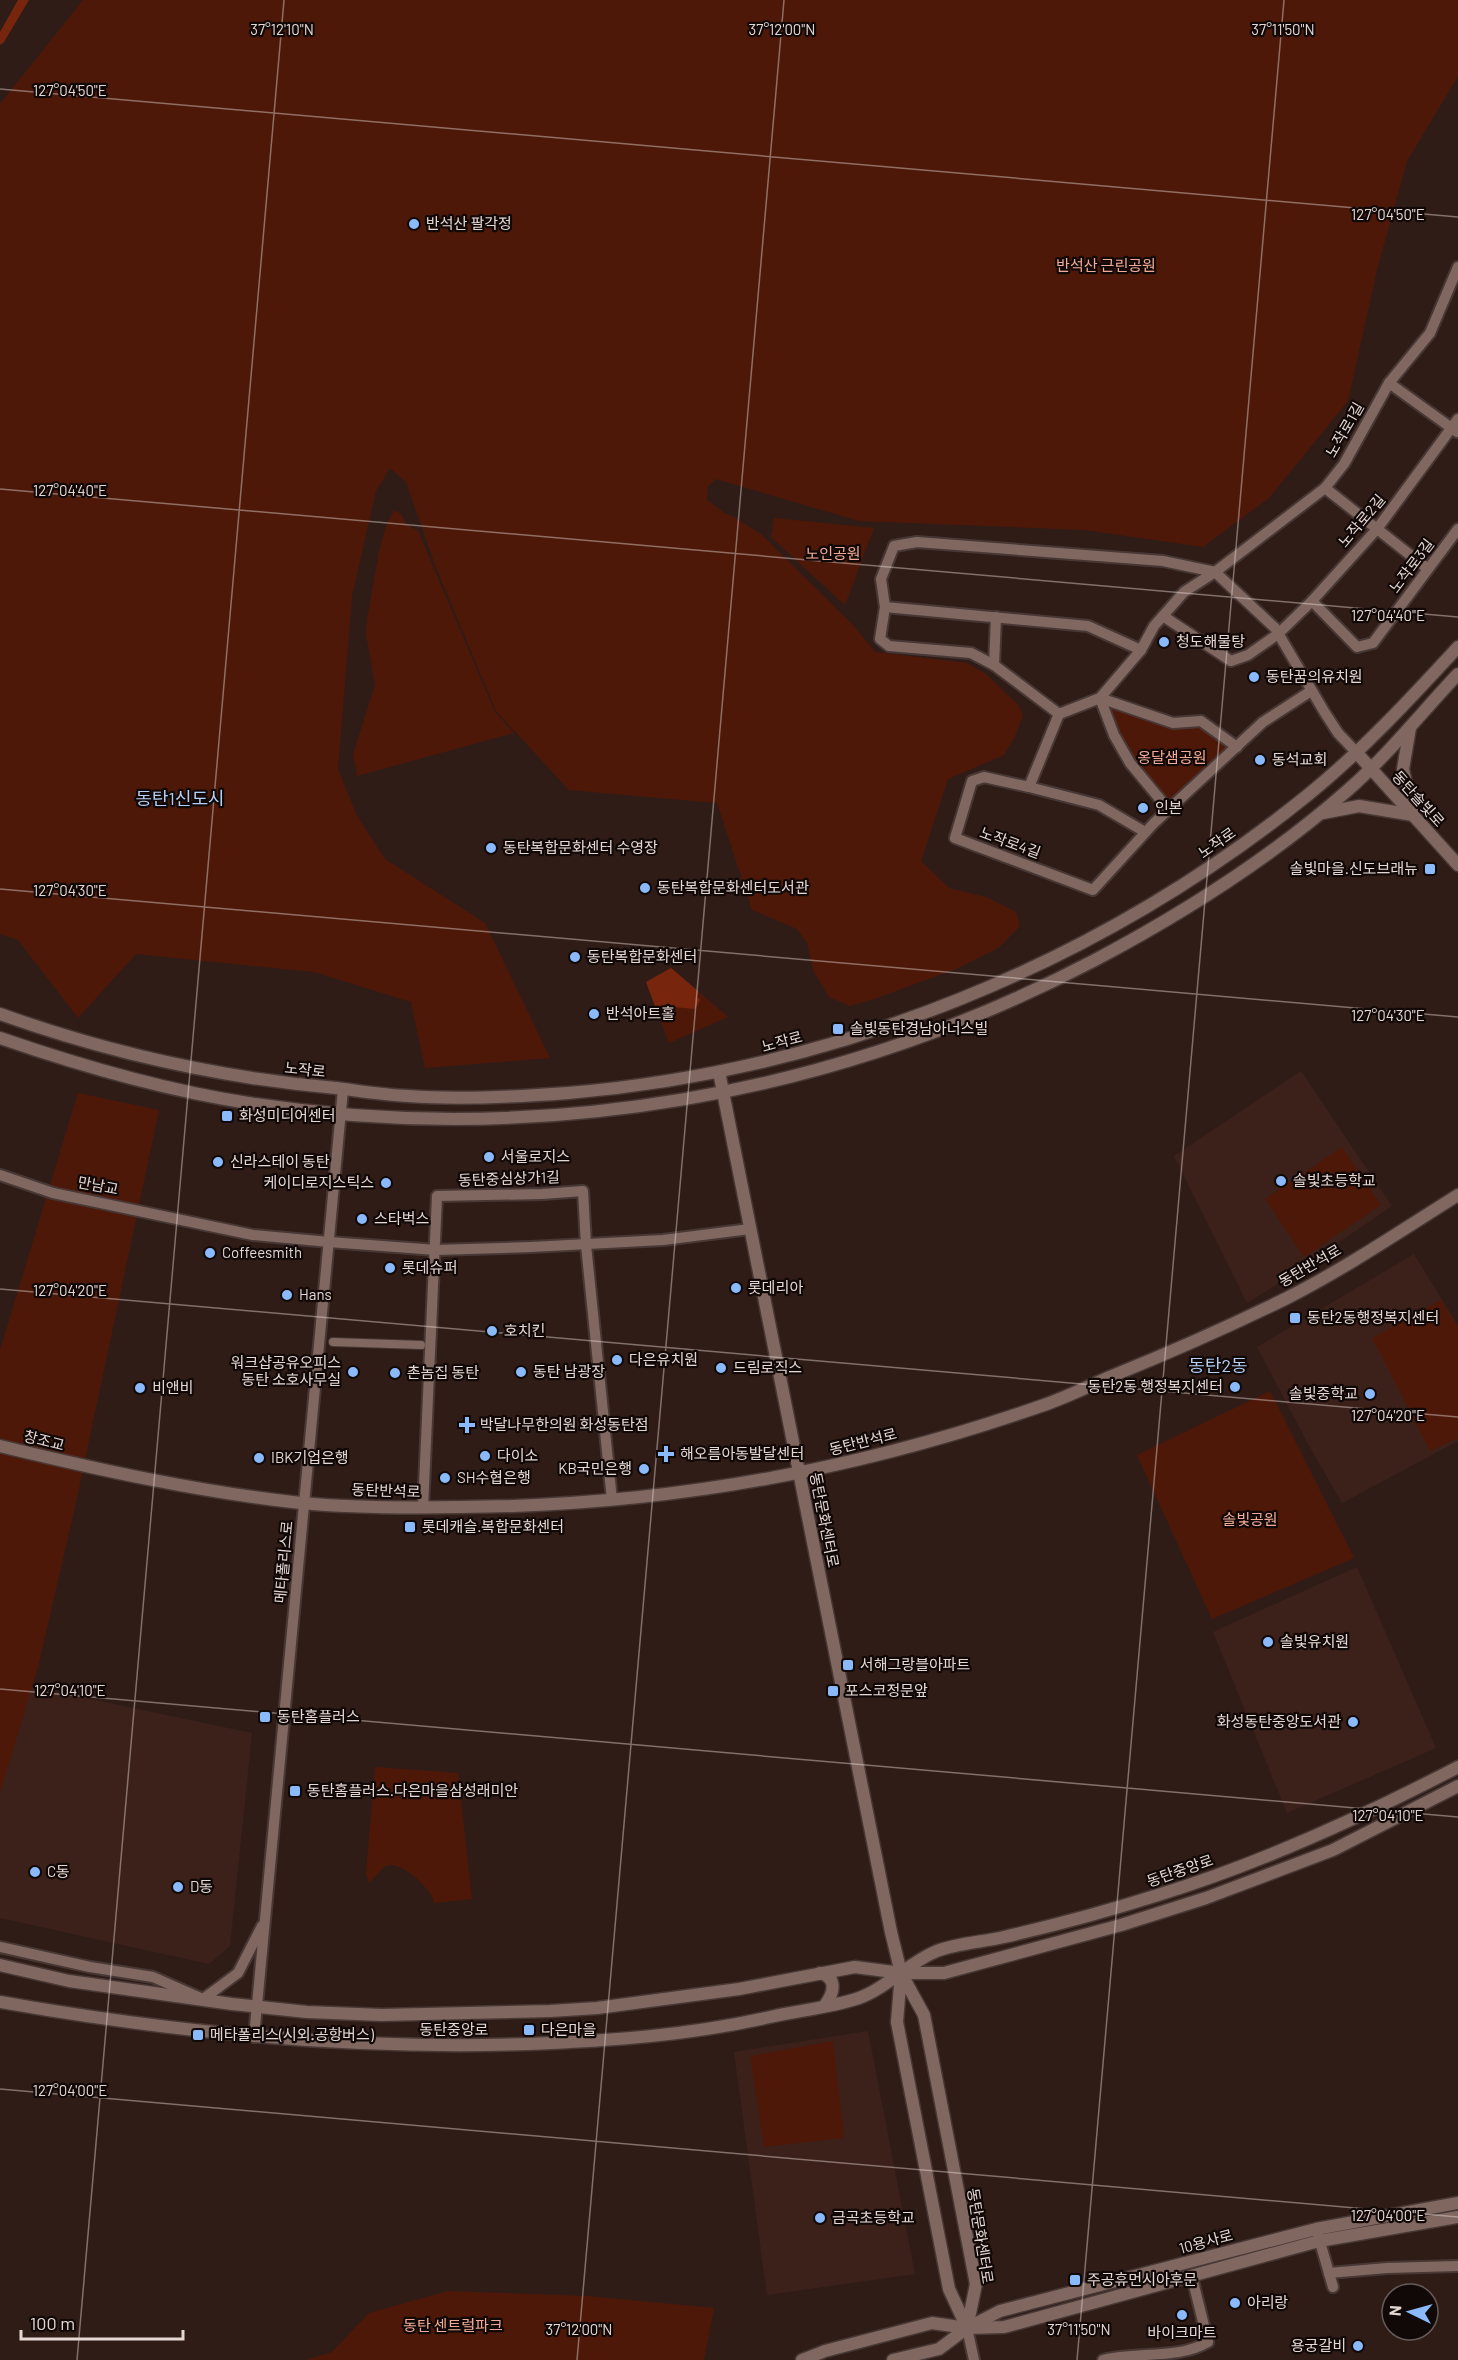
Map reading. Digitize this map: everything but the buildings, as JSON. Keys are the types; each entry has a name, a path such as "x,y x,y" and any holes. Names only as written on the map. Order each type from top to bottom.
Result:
{"street":[{"name":"노작로1길","path":"1215,572 1325,488 1344,464 1389,383 1431,333 1458,267"},
{"path":"1389,383 1455,431"},
{"name":"노작로2길","path":"1278,634 1312,601 1377,529 1455,431 1458,419"},
{"path":"1325,488 1428,569"},
{"name":"노작로3길","path":"1312,601 1357,647 1373,643 1458,529"},
{"path":"1059,714 994,665 971,653 888,646 880,639 885,607 881,579 894,546 917,542 1163,561 1215,572 1275,628 1311,691 1338,732 1356,752"},
{"path":"1029,788 1059,714 1100,698 1142,650 1154,626 1184,592 1215,572"},
{"path":"885,607 1088,626 1142,650"},
{"path":"1163,616 1231,662 1248,655 1278,634"},
{"path":"994,665 996,617"},
{"name":"노작로","path":"0,1014 89,1044 167,1063 250,1079 408,1096 505,1097 578,1092 648,1084 718,1072 788,1056 934,1010 1011,978 1124,920 1217,862 1307,796 1356,752 1458,647"},
{"path":"0,1038 82,1066 161,1086 250,1103 341,1114 406,1118 493,1119 603,1112 723,1093 792,1077 910,1041 992,1009 1071,972 1180,911 1272,849 1350,789 1458,674"},
{"name":"노작로4길","path":"1145,832 1099,805 984,777 972,781 955,838 1093,890 1145,832 1263,722 1311,691"},
{"path":"1100,698 1173,723 1201,721 1237,747"},
{"path":"1100,698 1114,735 1130,763 1168,810"},
{"path":"1397,711 1395,720 1397,726 1403,729 1410,725"},
{"path":"1317,815 1359,806 1413,815 1403,769 1410,725"},
{"name":"동탄솔빛로","path":"1356,752 1458,865"},
{"path":"1307,796 1319,800 1317,815"},
{"path":"788,1056 783,1068 792,1077"},
{"name":"동탄문화센터로","path":"718,1072 901,1973 897,2017 899,2033 949,2289 967,2328"},
{"path":"648,1084 655,1092 651,1105"},
{"name":"메타폴리스로","path":"254,2037 343,1089"},
{"path":"406,1118 400,1106 408,1096"},
{"name":"만남교","path":"0,1175 53,1193 253,1235 436,1250 663,1240 750,1229"},
{"name":"동탄중심상가1길","path":"423,1508 437,1196 583,1191 586,1245 612,1500"},
{"name":"동탄반석로","path":"81,1466 186,1487 304,1503 423,1508 515,1507 612,1500 705,1490 799,1474 936,1439 1042,1406 1152,1360 1289,1297 1458,1195"},
{"path":"333,1342 421,1345"},
{"name":"창조교","path":"0,1446 81,1466"},
{"name":"동탄중앙로","path":"0,2002 90,2018 311,2042 459,2046 617,2041 739,2024 861,1998 938,1951 1007,1936 1159,1895 1330,1829 1405,1795 1458,1767"},
{"name":"동탄중앙로","path":"0,1965 79,1982 257,2007 382,2015 550,2011 674,1998 855,1967 901,1973 944,1973 1161,1913 1333,1850 1458,1786"},
{"path":"203,1999 238,1973 265,1920"},
{"name":"동탄중앙로","path":"0,1947 90,1967 153,1977 203,1999"},
{"name":"동탄문화센터로","path":"901,1973 924,2015 976,2284 967,2328"},
{"path":"820,1974 828,1975 834,1988 831,1998 825,2005"},
{"name":"10용사로","path":"893,2360 939,2349 967,2328 1000,2311 1458,2203"},
{"name":"10용사로","path":"802,2360 825,2351 932,2323 967,2328 1004,2327 1192,2277 1318,2235 1458,2217"},
{"path":"1318,2235 1333,2287"},
{"path":"1329,2273 1387,2268 1458,2266"},
{"path":"1103,2360 1172,2352 1201,2346 1208,2342 1192,2277"},
{"path":"967,2328 974,2360"}],"shaded area":[{"path":"18,0 29,0 0,45 0,32"},
{"path":"671,968 698,991 697,997 700,1000 695,1009 673,1007 656,1009 646,982"},
{"name":"솔빛초등학교","path":"1301,1071 1392,1206 1247,1303 1174,1156"},
{"name":"솔빛중학교","path":"1414,1254 1458,1326 1458,1441 1342,1503 1257,1347"},
{"path":"1357,1567 1436,1748 1287,1813 1213,1632"},
{"path":"0,1680 252,1733 230,1946 209,1964 0,1918"},
{"path":"868,2031 915,2274 767,2295 734,2052"}],"green space":[{"name":"반석산 근린공원","path":"83,0 1458,0 1458,76 1407,161 1377,270 1348,401 1269,498 1203,547 1085,530 859,521 716,479 708,486 707,500 762,535 853,625 875,652 967,663 987,675 1018,705 1023,715 1004,755 948,779 921,861 949,888 986,897 1016,912 1020,926 998,948 956,969 850,1006 829,997 813,970 807,943 797,929 752,910 717,803 569,790 496,711 435,565 406,482 390,468 376,491 352,596 338,769 357,816 385,859 485,923 550,1058 425,1068 411,1002 314,972 136,954 78,1018 18,940 0,934 0,104"},
{"path":"394,510 401,514 406,524 418,531 495,712 514,733 357,776 353,754 375,685 366,634 367,620 379,551 387,523"},
{"name":"노인공원","path":"774,518 874,528 845,605 771,537"},
{"name":"옹달샘공원","path":"1103,701 1172,724 1199,722 1233,747 1168,807 1131,762"},
{"path":"671,968 728,1017 669,1043 646,982"},
{"path":"78,1093 159,1110 75,1507 38,1667 0,1793 0,1350"},
{"path":"1342,1147 1381,1205 1304,1257 1265,1199"},
{"path":"1441,1300 1458,1327 1458,1438 1430,1451 1372,1338"},
{"name":"솔빛공원","path":"1270,1391 1354,1558 1212,1619 1137,1455"},
{"path":"375,1767 458,1773 472,1899 434,1903 428,1891 415,1877 392,1865 386,1866 369,1883 366,1873"},
{"path":"833,2041 844,2138 764,2147 750,2056"},
{"name":"동탄 센트럴파크","path":"448,2291 587,2296 714,2308 704,2360 306,2360 332,2352 369,2313"}],"place":[{"name":"반석산 팔각정","path":"414,224"},
{"name":"청도해물탕","path":"1164,642"},
{"name":"동탄꿈의유치원","path":"1254,677"},
{"name":"동석교회","path":"1260,760"},
{"name":"인본","path":"1143,808"},
{"name":"동탄복합문화센터 수영장","path":"491,848"},
{"name":"솔빛마을.신도브래뉴","path":"1430,869"},
{"name":"동탄복합문화센터도서관","path":"645,888"},
{"name":"동탄복합문화센터","path":"575,957"},
{"name":"반석아트홀","path":"594,1014"},
{"name":"솔빛동탄경남아너스빌","path":"838,1029"},
{"name":"화성미디어센터","path":"227,1116"},
{"name":"서울로지스","path":"489,1157"},
{"name":"신라스테이 동탄","path":"218,1162"},
{"name":"솔빛초등학교","path":"1281,1181"},
{"name":"케이디로지스틱스","path":"386,1183"},
{"name":"스타벅스","path":"362,1219"},
{"name":"Coffeesmith","path":"210,1253"},
{"name":"롯데슈퍼","path":"390,1268"},
{"name":"롯데리아","path":"736,1288"},
{"name":"Hans","path":"287,1295"},
{"name":"동탄2동행정복지센터","path":"1295,1318"},
{"name":"호치킨","path":"492,1331"},
{"name":"다은유치원","path":"617,1360"},
{"name":"드림로직스","path":"721,1368"},
{"name":"워크샵공유오피스 동탄 소호사무실","path":"353,1372"},
{"name":"동탄 남광장","path":"521,1372"},
{"name":"촌놈집 동탄","path":"395,1373"},
{"name":"동탄2동 행정복지센터","path":"1235,1387"},
{"name":"비앤비","path":"140,1388"},
{"name":"솔빛중학교","path":"1370,1394"},
{"name":"박달나무한의원 화성동탄점","path":"467,1425"},
{"name":"해오름아동발달센터","path":"666,1454"},
{"name":"다이소","path":"485,1456"},
{"name":"IBK기업은행","path":"259,1458"},
{"name":"KB국민은행","path":"644,1469"},
{"name":"SH수협은행","path":"445,1478"},
{"name":"롯데캐슬.복합문화센터","path":"410,1527"},
{"name":"솔빛유치원","path":"1268,1642"},
{"name":"서해그랑블아파트","path":"848,1665"},
{"name":"포스코정문앞","path":"833,1691"},
{"name":"동탄홈플러스","path":"265,1717"},
{"name":"화성동탄중앙도서관","path":"1353,1722"},
{"name":"동탄홈플러스.다은마을삼성래미안","path":"295,1791"},
{"name":"C동","path":"35,1872"},
{"name":"D동","path":"178,1887"},
{"name":"다은마을","path":"529,2030"},
{"name":"메타폴리스(시외.공항버스)","path":"198,2035"},
{"name":"금곡초등학교","path":"820,2218"},
{"name":"주공휴먼시아후문","path":"1075,2280"},
{"name":"아리랑","path":"1235,2303"},
{"name":"바이크마트","path":"1182,2315"},
{"name":"용궁갈비","path":"1358,2346"}],"district":[{"name":"동탄1신도시","path":"180,799"},
{"name":"동탄2동","path":"1218,1366"}]}
